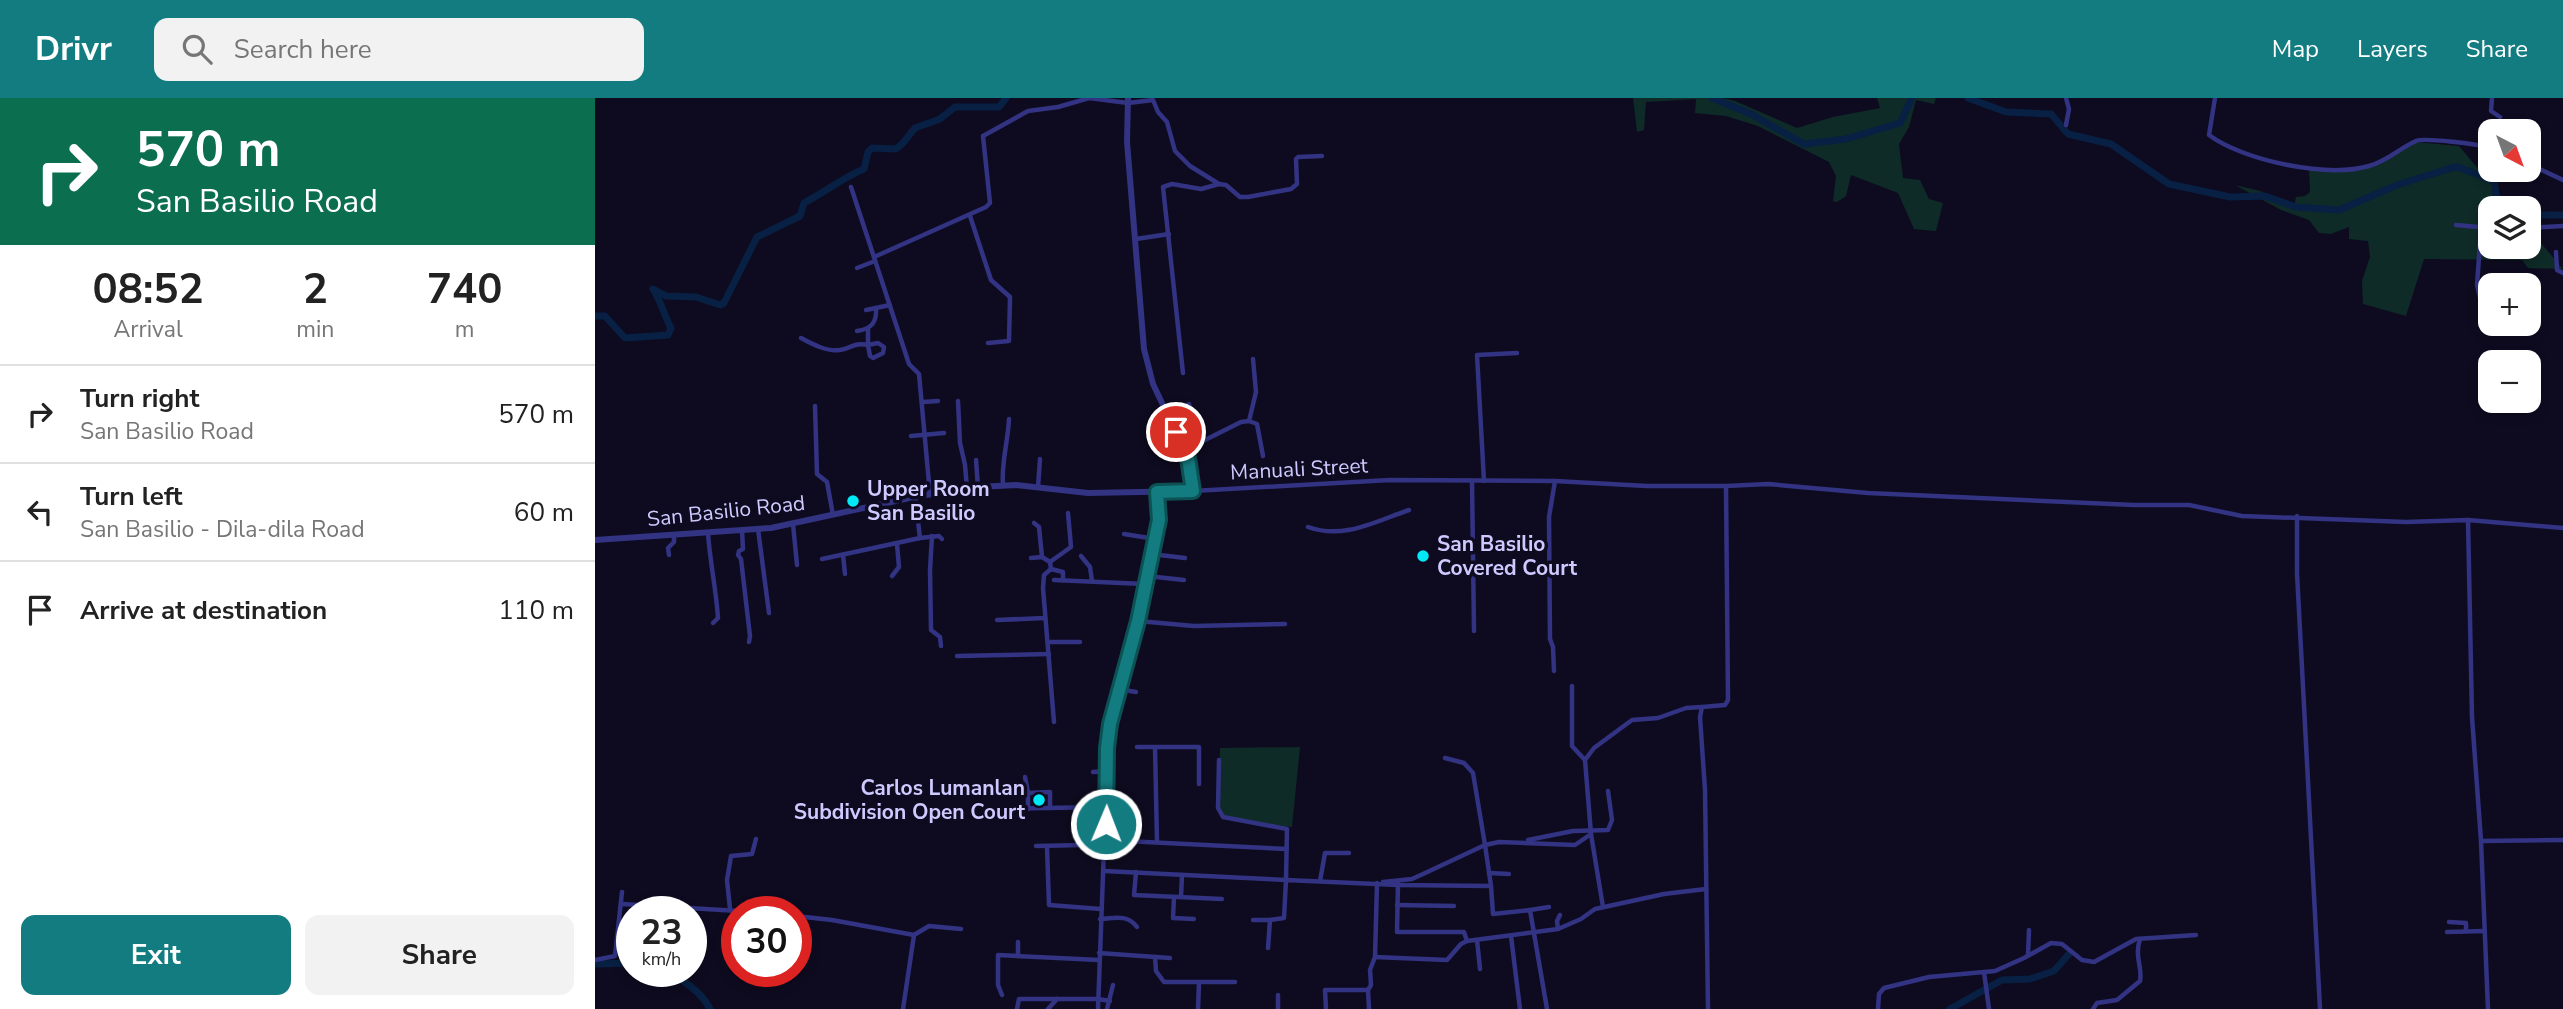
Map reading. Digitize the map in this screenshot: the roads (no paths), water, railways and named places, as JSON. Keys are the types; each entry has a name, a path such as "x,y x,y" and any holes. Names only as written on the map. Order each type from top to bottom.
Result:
{"street":[{"path":"857,268 982,211 990,204 983,141 987,132 1028,110 1058,107 1073,101 1095,98 1156,102 1158,112 1170,129 1175,151 1190,166 1219,184"},
{"path":"2066,98 2069,108 2066,125"},
{"path":"2215,98 2210,135 2279,165 2367,167 2420,139 2478,146"},
{"path":"2491,98 2491,111 2500,117"},
{"path":"1128,101 1127,142 1146,356 1153,384 1185,450 1193,491"},
{"path":"1183,373 1163,187 1172,184 1201,189 1226,184 1240,197 1291,189 1297,184 1296,159 1322,156"},
{"path":"2541,170 2563,180"},
{"path":"851,187 909,364 919,374 930,494"},
{"path":"970,216 991,280 1010,297 1009,341 988,343"},
{"path":"2456,225 2478,229"},
{"path":"2541,227 2563,226"},
{"path":"1136,239 1169,234"},
{"path":"2556,253 2557,270 2563,273"},
{"path":"2478,289 2479,259"},
{"path":"866,310 890,305"},
{"path":"857,331 868,329 875,321 876,308"},
{"path":"801,338 817,346 839,350 850,345 868,345 868,329"},
{"path":"1484,481 1477,355 1517,353"},
{"path":"1249,421 1256,393 1253,359"},
{"path":"923,401 938,401"},
{"path":"958,401 960,443 967,489"},
{"path":"1167,413 1189,404 1198,443"},
{"path":"815,406 817,474 827,482 834,516"},
{"path":"1003,485 1009,419"},
{"path":"1185,450 1241,422 1249,421 1257,424 1263,456"},
{"path":"911,436 944,433"},
{"path":"1038,488 1040,458"},
{"path":"976,460 978,487"},
{"name":"Manuali Street","path":"1193,491 1408,480 1726,486 1768,484 1867,493 2189,505 2242,516 2406,522 2468,520 2563,528"},
{"path":"1472,481 1474,631"},
{"path":"1554,671 1550,639 1549,517 1555,481"},
{"path":"879,482 885,504"},
{"name":"San Basilio Road","path":"595,540 708,533 793,524 930,494 978,487 1003,485 1088,493 1193,491"},
{"path":"1585,760 1594,748 1632,720 1658,718 1686,708 1725,705 1728,700 1726,486"},
{"path":"1098,1009 1109,732 1118,689 1138,621 1155,539 1160,513 1157,492"},
{"path":"915,497 920,538"},
{"path":"1308,527 1321,532 1338,532 1368,526 1409,510"},
{"path":"1050,562 1071,547 1068,513"},
{"path":"2297,516 2297,573 2320,1009"},
{"path":"2468,520 2473,726 2488,1009"},
{"path":"1034,523 1039,527 1042,557"},
{"path":"793,524 797,565"},
{"path":"758,528 769,613"},
{"path":"742,530 743,549 738,555 741,559 749,642"},
{"path":"708,533 710,569 715,579 718,618 713,623"},
{"path":"1124,534 1155,539"},
{"path":"669,555 668,548 674,542 674,535"},
{"path":"932,536 931,630 940,636 941,646"},
{"path":"822,559 932,536 942,539"},
{"path":"892,576 899,568 897,544"},
{"path":"1151,554 1185,558"},
{"path":"843,555 845,574"},
{"path":"1081,556 1089,566 1092,581"},
{"path":"1031,558 1042,557 1050,562 1051,569 1044,578 1054,722"},
{"path":"1051,569 1063,572 1063,580"},
{"path":"1147,576 1184,580"},
{"path":"1055,580 1145,584"},
{"path":"997,621 1045,618"},
{"path":"1138,621 1194,626 1285,625"},
{"path":"1048,642 1080,642"},
{"path":"957,656 1049,654"},
{"path":"1572,686 1572,746 1585,760 1591,833 1603,907"},
{"path":"1118,689 1136,692"},
{"path":"1702,707 1700,717 1705,790 1708,1009"},
{"path":"1136,747 1199,747 1199,784"},
{"path":"1155,748 1157,842"},
{"path":"1445,758 1464,763 1473,773 1493,914 1549,907"},
{"path":"1219,760 1218,799 1221,815 1227,820 1285,828 1287,832 1284,918 1253,920"},
{"path":"1093,772 1107,771"},
{"path":"1025,777 1028,808"},
{"path":"1520,842 1573,831 1591,833 1606,830 1612,824 1608,791"},
{"path":"1028,793 1050,792 1050,808"},
{"path":"1094,794 1106,794"},
{"path":"1036,846 1083,845 1084,807"},
{"path":"990,809 1106,807"},
{"path":"1398,882 1412,879 1485,845 1520,842 1575,845 1591,833"},
{"path":"729,896 727,880 731,856 752,854 756,839"},
{"path":"1105,840 1287,849"},
{"path":"2481,841 2563,840"},
{"path":"1047,846 1049,905 1101,909"},
{"path":"1320,881 1325,853 1349,853"},
{"path":"1104,871 1491,886"},
{"path":"1136,873 1134,895 1221,900"},
{"path":"1489,873 1510,874"},
{"path":"1181,897 1182,875"},
{"path":"1398,882 1398,932 1464,932 1467,941"},
{"path":"1369,1009 1368,990 1375,957 1379,883"},
{"path":"1375,957 1447,960 1467,941 1558,929 1603,907 1706,888"},
{"path":"1174,897 1173,918 1194,919"},
{"path":"1397,905 1454,906"},
{"path":"1530,910 1547,1009"},
{"path":"1558,929 1557,921 1560,915"},
{"path":"812,918 913,935 929,926 961,929"},
{"path":"1102,919 1126,918 1133,921 1137,927"},
{"path":"1268,948 1270,920"},
{"path":"2449,922 2466,923 2466,931"},
{"path":"2028,955 2029,930"},
{"path":"2447,932 2484,931"},
{"path":"903,1009 913,935"},
{"path":"1878,1009 1879,994 1884,988 1929,977 1995,971 2056,942 2066,946 2081,960 2094,962 2130,940 2196,935"},
{"path":"1511,936 1520,1009"},
{"path":"2093,1009 2097,1003 2117,1000 2140,981 2142,977 2137,951 2140,939"},
{"path":"1477,940 1480,970"},
{"path":"1018,942 1018,956"},
{"path":"595,960 615,956 616,949"},
{"path":"1002,995 998,985 997,953 1099,960"},
{"path":"1102,953 1170,958"},
{"path":"1155,957 1156,971 1161,981 1235,982"},
{"path":"1984,971 1989,1009"},
{"path":"1198,1009 1199,983"},
{"path":"1107,1009 1112,985"},
{"path":"1326,1009 1325,990 1368,990"},
{"path":"1278,995 1278,1009"},
{"path":"1017,1009 1019,999 1110,1001"},
{"path":"1048,1009 1058,999"}],"waterway":[{"path":"595,316 605,316 625,338 668,335 671,328 653,289 666,296 696,297 720,305 724,303 757,237 800,216 804,203 864,169 868,152 872,148 896,149 915,128 940,119 955,107 999,107 1006,98"},
{"path":"1712,98 1751,114 1804,144 1846,139 1900,123 1912,98"},
{"path":"1968,98 2006,112 2051,114 2068,134 2111,144 2169,184 2230,197 2265,196 2296,207 2339,210 2397,185 2458,167 2494,181 2496,196"},
{"path":"2541,215 2563,215"},
{"path":"1950,1009 2002,980 2030,979 2054,971 2069,954"},
{"path":"595,964 616,963"},
{"path":"691,987 710,1009"}],"place":[{"name":"Upper Room San Basilio","path":"853,501"},
{"name":"San Basilio Covered Court","path":"1423,556"},
{"name":"Carlos Lumanlan Subdivision Open Court","path":"1039,800"}]}
